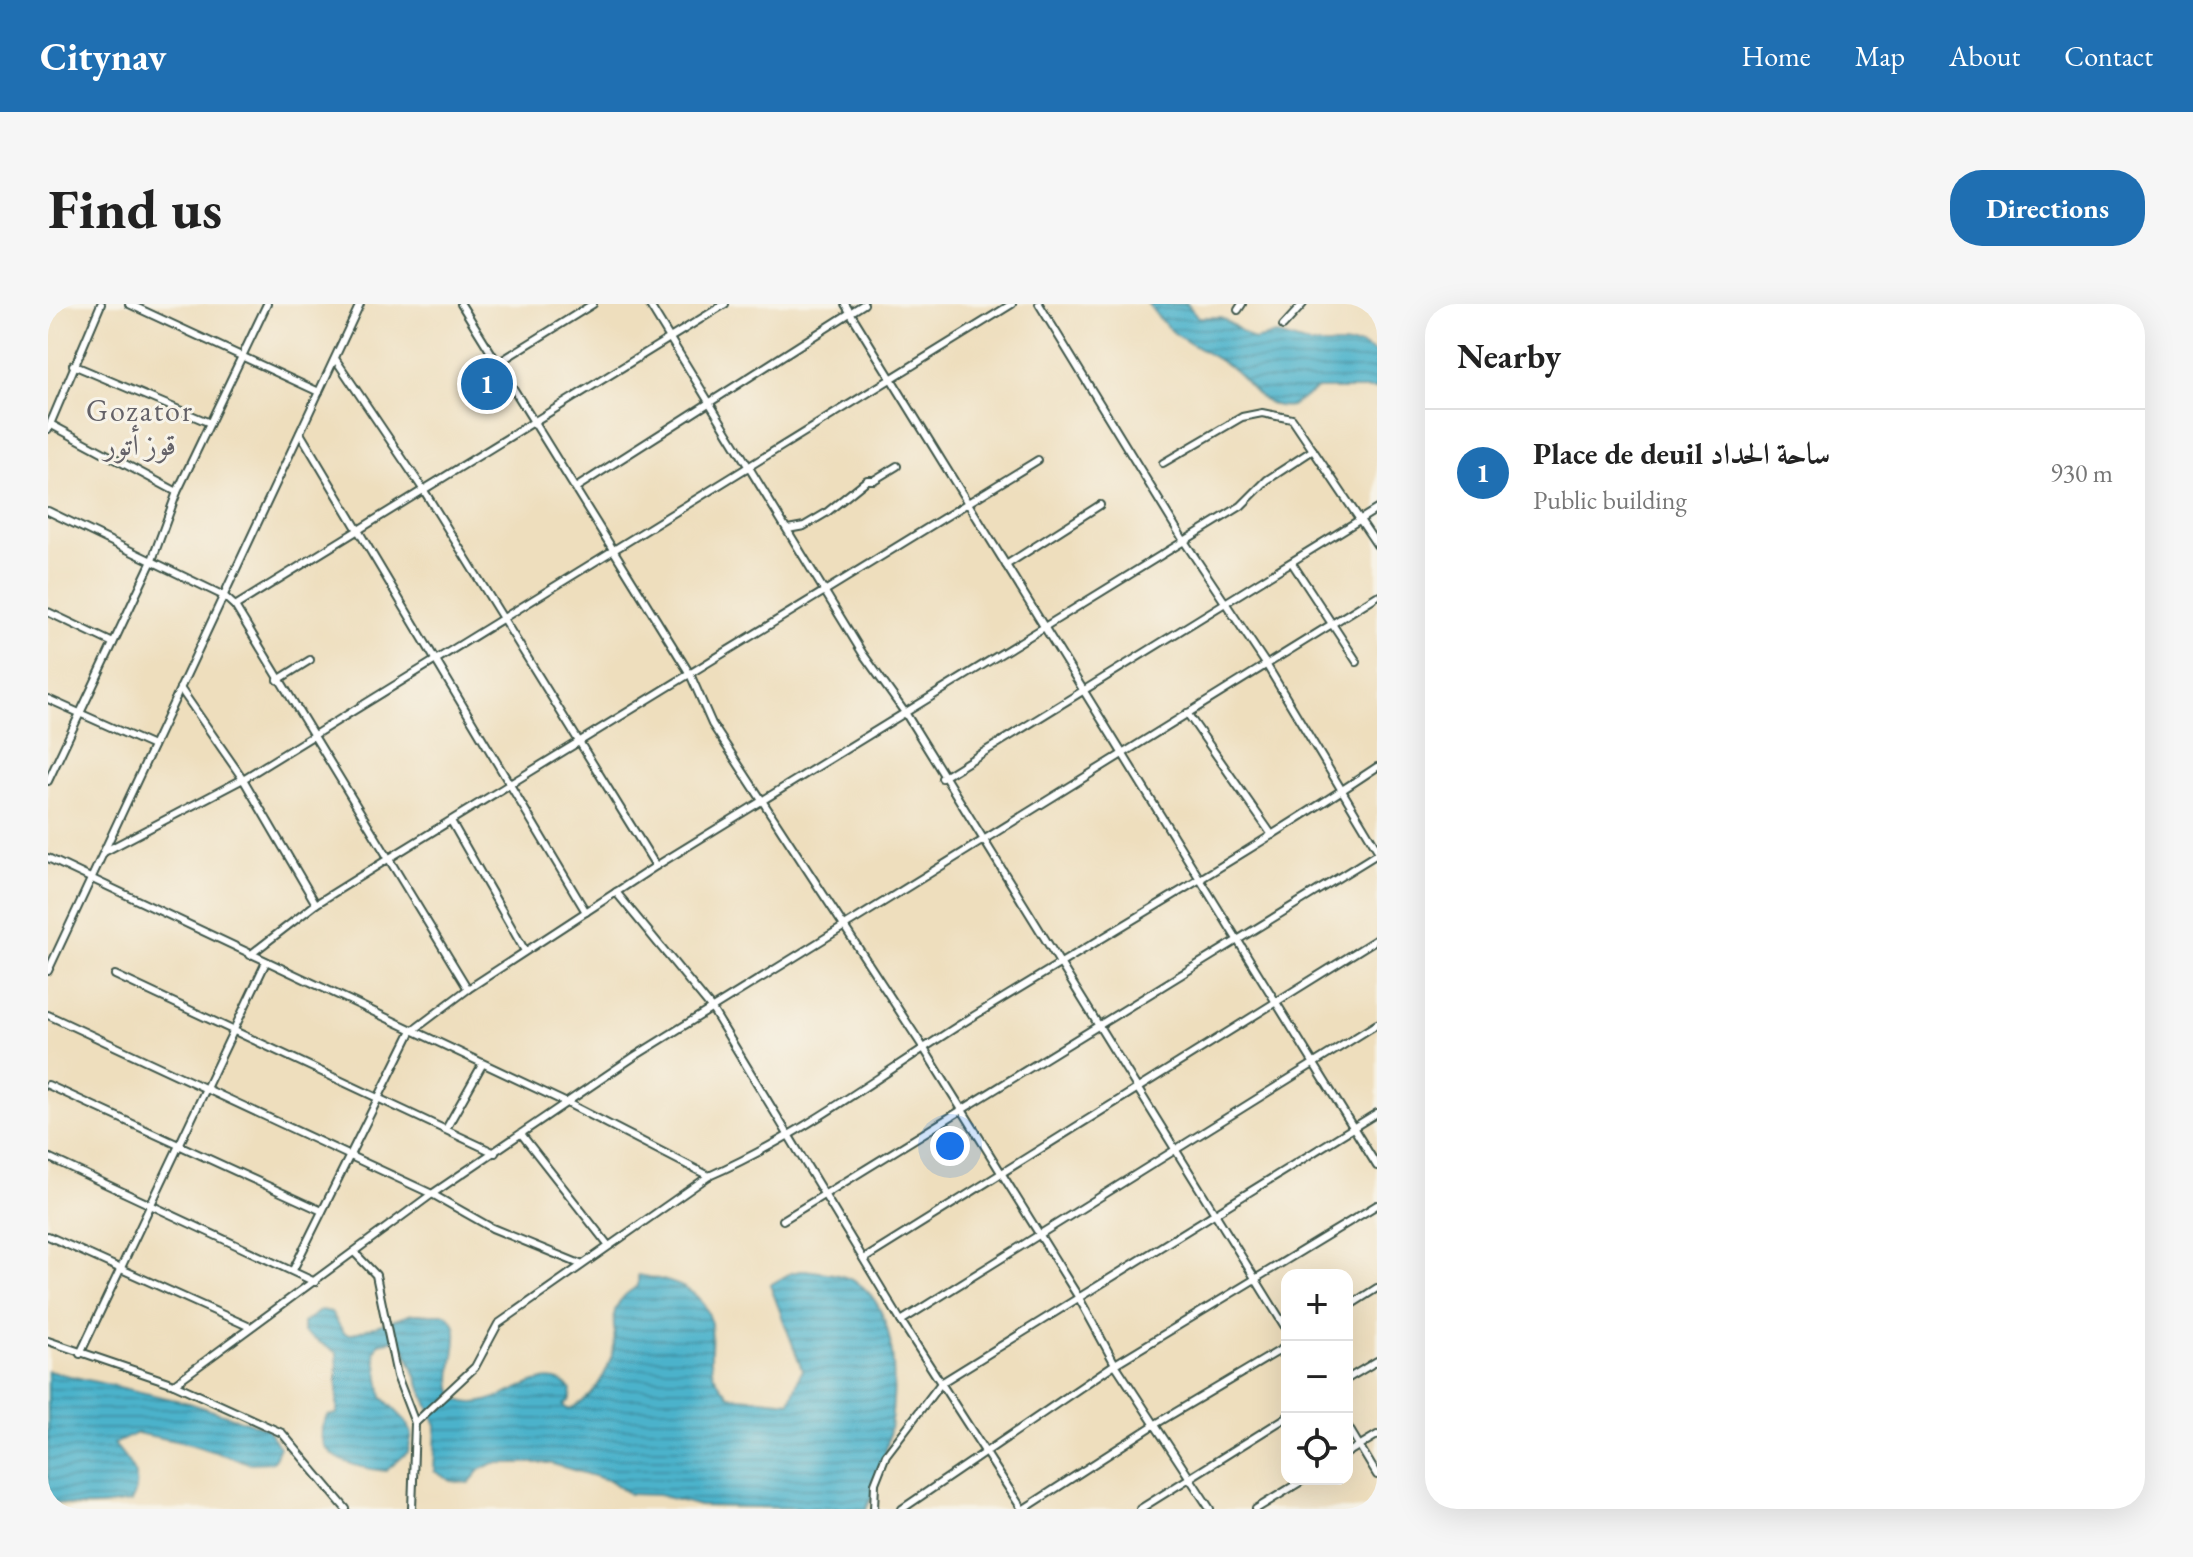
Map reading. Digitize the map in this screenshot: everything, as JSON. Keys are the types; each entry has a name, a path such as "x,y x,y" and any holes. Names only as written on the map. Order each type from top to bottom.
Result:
{"street":[{"path":"101,304 49,426 177,492"},
{"path":"129,304 319,392"},
{"path":"48,781 151,563 177,492 267,304"},
{"path":"48,971 360,304"},
{"path":"461,304 690,674 712,724 923,1047 1079,1298 1115,1364 1210,1509"},
{"path":"498,363 593,304"},
{"path":"649,304 863,654 906,714 942,778 1281,1321"},
{"path":"235,606 725,304"},
{"path":"845,304 1377,1166"},
{"path":"577,487 864,304"},
{"path":"104,852 243,779 1012,304"},
{"path":"783,1220 1239,940 1377,851 1266,664 1184,541 1039,304"},
{"path":"1283,326 1303,304"},
{"path":"336,360 423,489 656,866"},
{"path":"73,365 210,423"},
{"path":"1163,463 1242,417 1262,413 1292,419 1377,545"},
{"path":"300,433 586,912"},
{"path":"293,1270 411,1032 468,989 656,866 1241,506 1267,480 1313,450"},
{"path":"250,955 316,904 825,590 968,506 1038,460"},
{"path":"788,529 804,526 867,480 874,480 897,466"},
{"path":"1006,565 1100,505"},
{"path":"942,778 1377,509"},
{"path":"48,511 224,596 235,606 311,736 468,989"},
{"path":"1292,563 1357,662"},
{"path":"174,1384 432,1194 569,1104 635,1056 981,838 1377,596"},
{"path":"48,612 113,643"},
{"path":"278,680 310,660"},
{"path":"180,688 243,779 316,904"},
{"path":"48,699 153,746"},
{"path":"1187,713 1272,835"},
{"path":"415,1423 475,1367 498,1324 709,1176 790,1137 923,1047 1201,879 1377,767"},
{"path":"451,821 525,951"},
{"path":"48,858 569,1104 709,1176"},
{"path":"616,892 712,1009 901,1321 1023,1509 1154,1425 1281,1350"},
{"path":"864,1259 999,1171 1377,939"},
{"path":"80,1354 266,962"},
{"path":"115,975 379,1096 495,1153"},
{"path":"48,1015 432,1194 492,1228 580,1264"},
{"path":"901,1321 1377,1024"},
{"path":"446,1129 482,1065"},
{"path":"48,1085 322,1211"},
{"path":"874,1509 875,1483 886,1455 941,1383 1377,1113"},
{"path":"522,1135 608,1245"},
{"path":"48,1157 315,1282"},
{"path":"902,1509 1115,1364 1377,1205"},
{"path":"48,1236 250,1327"},
{"path":"354,1252 376,1275 397,1376 415,1423 412,1509"},
{"path":"1353,1303 1377,1288"},
{"path":"48,1341 174,1384 288,1438 346,1509"},
{"path":"1353,1375 1377,1361"},
{"path":"1140,1509 1281,1421"},
{"path":"1353,1434 1377,1475"},
{"path":"1353,1449 1377,1435"},
{"path":"1256,1509 1295,1485"}],"water":[{"path":"1148,304 1187,304 1198,317 1221,317 1254,340 1276,334 1311,345 1361,345 1377,353 1377,389 1317,389 1291,406 1272,404 1231,368 1168,328"},
{"path":"805,1270 843,1276 857,1282 878,1307 888,1332 893,1362 890,1427 876,1487 866,1509 699,1506 659,1495 629,1494 611,1481 549,1463 494,1463 481,1469 469,1483 451,1481 434,1471 436,1425 404,1347 395,1340 379,1343 375,1352 382,1397 404,1419 412,1434 408,1452 386,1471 374,1470 337,1457 322,1440 327,1416 337,1414 337,1353 303,1332 303,1323 321,1310 331,1312 344,1333 349,1335 412,1314 446,1314 456,1331 451,1377 456,1398 470,1403 485,1401 547,1379 560,1381 571,1390 570,1399 563,1406 568,1409 584,1400 604,1374 614,1346 614,1317 618,1304 638,1286 638,1275 650,1277 684,1288 702,1302 711,1324 713,1372 729,1396 790,1402 802,1369 770,1285 791,1273"},
{"path":"48,1371 189,1403 266,1428 280,1447 273,1462 249,1463 190,1444 137,1433 114,1444 130,1464 136,1478 131,1502 89,1506 48,1500"}],"place":[{"name":"Place de deuil ساحة الحداد","path":"487,384"}],"district":[{"name":"Gozator قوز أتور","path":"140,427"}]}
